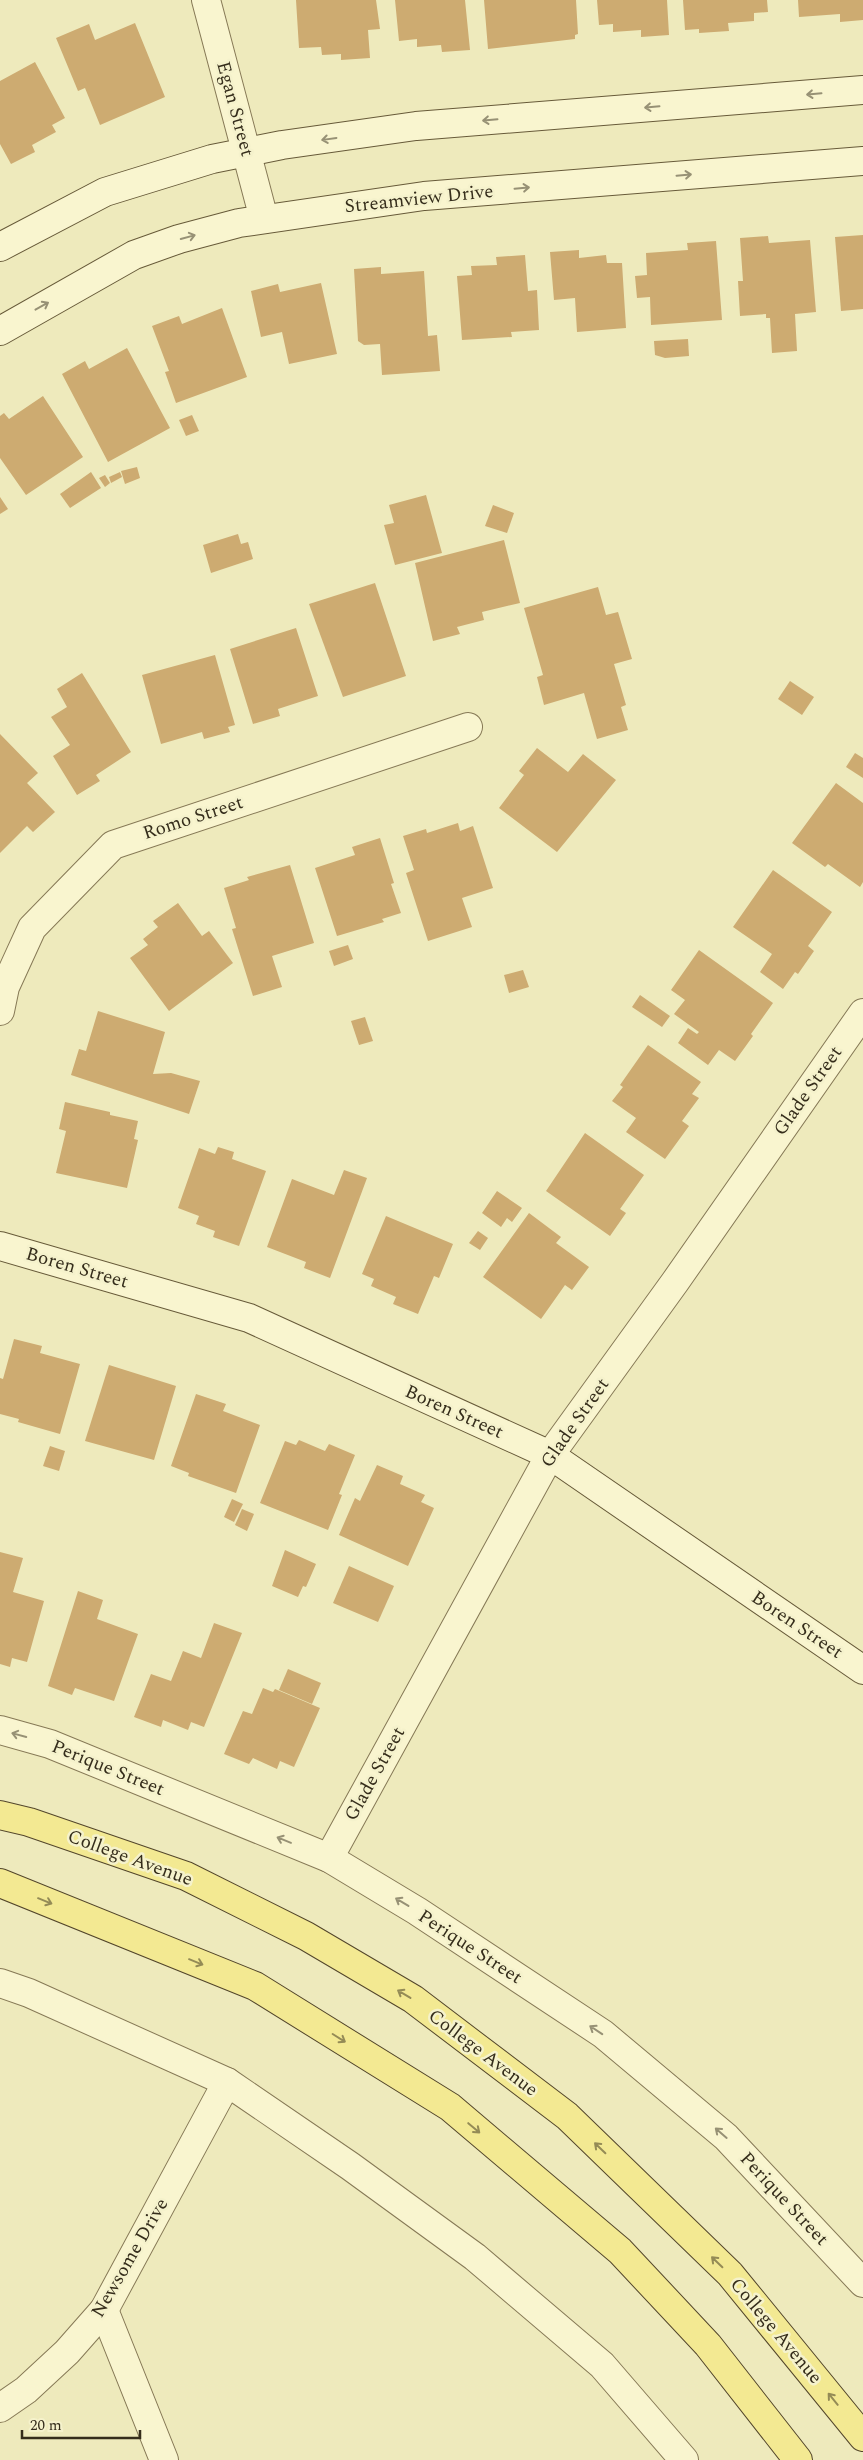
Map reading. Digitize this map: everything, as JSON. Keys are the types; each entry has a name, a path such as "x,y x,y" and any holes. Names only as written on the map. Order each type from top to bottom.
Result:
{"main road":[{"name":"College Avenue","path":"0,1815 29,1822 186,1876 306,1936 413,1999 567,2116 688,2233 730,2274 863,2437"},
{"path":"0,1883 255,1986 450,2107 620,2251 708,2345 798,2460"}],"street":[{"name":"Egan Street","path":"206,0 264,219"},
{"path":"0,247 105,192 161,173 282,145 416,126 863,90"},
{"name":"Streamview Drive","path":"0,331 134,255 179,239 264,219 424,196 863,161"},
{"name":"Romo Street","path":"0,1011 5,987 32,928 113,845 468,727"},
{"name":"Glade Street","path":"329,1858 550,1455 655,1310 863,1013"},
{"name":"Boren Street","path":"0,1246 248,1318 550,1455 863,1670"},
{"name":"Perique Street","path":"0,1730 50,1744 329,1858 417,1912 603,2034 726,2137 863,2283"},
{"path":"0,1983 29,1993 227,2082 350,2166 475,2257 602,2365 684,2460"},
{"name":"Newsome Drive","path":"0,2408 26,2390 67,2352 104,2310 227,2082"},
{"path":"104,2310 164,2460"}],"building":[{"path":"296,0 376,0 380,29 368,30 370,58 341,60 341,54 322,55 321,47 299,48"},
{"path":"395,0 465,0 470,50 442,52 441,45 417,47 417,39 399,41"},
{"path":"484,0 576,0 578,34 575,35 575,39 488,49"},
{"path":"597,0 667,0 669,35 641,37 641,30 613,32 613,24 599,25"},
{"path":"683,0 767,0 768,12 754,13 754,21 728,23 729,31 699,33 699,29 685,30"},
{"path":"798,0 863,0 863,20 840,22 840,14 799,17"},
{"path":"135,23 165,97 100,125 85,88 78,91 56,38 89,24 95,40"},
{"path":"35,62 65,118 52,125 56,132 32,145 35,152 11,164 0,144 0,81"},
{"path":"863,235 863,309 841,311 835,237"},
{"path":"768,236 769,243 810,240 816,312 795,314 797,351 772,353 770,318 766,318 766,314 740,316 738,281 743,281 740,238"},
{"path":"716,241 722,320 651,325 650,297 637,298 635,276 647,275 646,253 688,250 687,243"},
{"path":"579,250 579,258 606,255 607,263 622,263 626,328 577,332 575,298 554,300 550,252"},
{"path":"525,255 528,291 537,290 539,330 511,332 512,337 462,340 457,276 472,275 471,266 497,265 496,257"},
{"path":"381,267 381,274 424,271 428,336 437,335 440,371 382,375 380,344 364,345 358,341 354,269"},
{"path":"321,283 337,354 289,364 282,332 261,337 251,291 278,284 280,292"},
{"path":"222,308 247,377 176,403 165,372 169,371 152,326 179,316 182,324"},
{"path":"688,339 689,356 665,358 655,355 654,341"},
{"path":"127,348 170,428 108,462 62,374 85,361 89,369"},
{"path":"43,396 83,457 26,495 0,458 0,416 4,413 9,419"},
{"path":"192,415 199,431 186,436 179,420"},
{"path":"137,467 140,478 125,484 121,471"},
{"path":"91,472 101,488 70,508 60,494"},
{"path":"120,472 122,477 111,483 109,477"},
{"path":"105,475 110,483 105,487 99,478"},
{"path":"426,495 442,553 395,565 384,525 394,523 389,505"},
{"path":"0,497 8,509 0,514"},
{"path":"493,505 514,513 507,533 485,526"},
{"path":"238,534 241,544 248,542 253,559 211,573 203,545"},
{"path":"504,540 520,603 482,612 484,620 457,627 460,634 433,641 415,563"},
{"path":"375,583 406,676 343,697 309,604"},
{"path":"598,587 606,615 618,612 632,659 614,664 626,705 621,707 628,730 597,739 584,693 544,705 537,677 543,675 524,608"},
{"path":"296,628 318,696 278,709 280,716 253,724 230,649"},
{"path":"215,655 235,725 228,727 230,732 204,739 202,732 161,744 142,675"},
{"path":"82,673 131,752 96,775 100,781 77,795 53,756 70,745 51,717 67,707 57,689"},
{"path":"790,681 814,697 802,715 778,699"},
{"path":"0,734 38,773 27,783 55,812 33,832 27,826 0,853"},
{"path":"537,748 568,772 583,754 616,780 557,852 499,808 524,775 519,771"},
{"path":"855,753 863,758 863,778 846,767"},
{"path":"836,783 863,803 863,882 860,887 828,864 825,867 792,843"},
{"path":"458,823 460,831 473,826 493,888 462,898 472,927 428,941 406,873 414,870 403,836 426,829 427,833"},
{"path":"380,838 394,883 391,884 401,913 382,919 384,922 337,936 315,868 355,855 352,847"},
{"path":"290,865 314,943 272,956 282,987 253,996 232,929 236,928 224,888 249,880 247,877"},
{"path":"773,870 832,912 808,946 814,951 798,974 795,972 783,989 760,972 772,954 733,927"},
{"path":"178,903 202,936 209,931 233,963 169,1011 130,958 148,945 143,939 158,927 153,921"},
{"path":"348,945 353,959 334,966 329,951"},
{"path":"699,950 773,1003 735,1061 719,1050 708,1065 678,1043 688,1028 697,1034 699,1032 674,1014 685,1000 671,990"},
{"path":"523,970 529,987 509,993 504,975"},
{"path":"640,995 670,1016 662,1027 632,1007"},
{"path":"98,1011 165,1032 153,1074 171,1073 200,1081 189,1114 71,1075 79,1049 86,1051"},
{"path":"365,1017 373,1041 359,1045 351,1021"},
{"path":"648,1045 701,1082 692,1094 699,1098 682,1121 689,1126 665,1159 626,1132 636,1118 612,1101 623,1087 620,1085"},
{"path":"65,1102 110,1112 110,1115 138,1121 134,1139 138,1140 127,1188 56,1173 66,1131 59,1129"},
{"path":"585,1133 644,1175 620,1209 626,1213 610,1236 546,1191"},
{"path":"218,1147 234,1152 232,1159 266,1171 239,1246 213,1237 215,1231 196,1224 199,1216 178,1208 199,1148 215,1154"},
{"path":"344,1170 367,1178 330,1278 304,1268 306,1262 267,1247 292,1179 334,1195"},
{"path":"497,1191 522,1208 512,1222 507,1218 501,1227 482,1213"},
{"path":"529,1213 561,1237 556,1243 589,1267 572,1290 565,1285 541,1319 483,1277"},
{"path":"386,1216 453,1244 439,1278 434,1276 418,1314 393,1304 396,1297 371,1286 374,1279 362,1274"},
{"path":"478,1231 488,1238 480,1250 469,1243"},
{"path":"14,1339 42,1346 40,1353 80,1364 60,1434 18,1422 19,1419 0,1414 0,1378 3,1379"},
{"path":"109,1365 176,1386 154,1460 85,1441"},
{"path":"196,1394 226,1404 223,1411 260,1425 236,1493 188,1476 189,1473 171,1466"},
{"path":"299,1440 325,1451 329,1444 355,1455 339,1494 342,1495 328,1530 260,1503 285,1441 296,1445"},
{"path":"50,1446 65,1451 59,1471 43,1466"},
{"path":"377,1465 403,1476 400,1484 425,1495 421,1502 434,1508 408,1566 339,1535 355,1498 360,1501"},
{"path":"232,1499 243,1504 234,1522 224,1517"},
{"path":"242,1509 254,1514 247,1531 235,1525"},
{"path":"285,1550 316,1564 306,1587 303,1586 298,1597 272,1586"},
{"path":"0,1552 23,1558 13,1592 44,1601 27,1662 12,1658 10,1667 0,1664"},
{"path":"349,1566 394,1586 378,1622 333,1603"},
{"path":"78,1591 103,1600 97,1619 138,1634 114,1701 75,1688 72,1695 48,1686"},
{"path":"214,1623 242,1633 204,1727 191,1722 188,1730 163,1720 161,1727 134,1717 151,1674 171,1681 183,1651 201,1658"},
{"path":"288,1669 321,1683 312,1704 279,1690"},
{"path":"263,1688 273,1692 275,1689 320,1708 294,1767 280,1761 277,1769 253,1758 249,1764 224,1754 243,1711 252,1714"}]}
